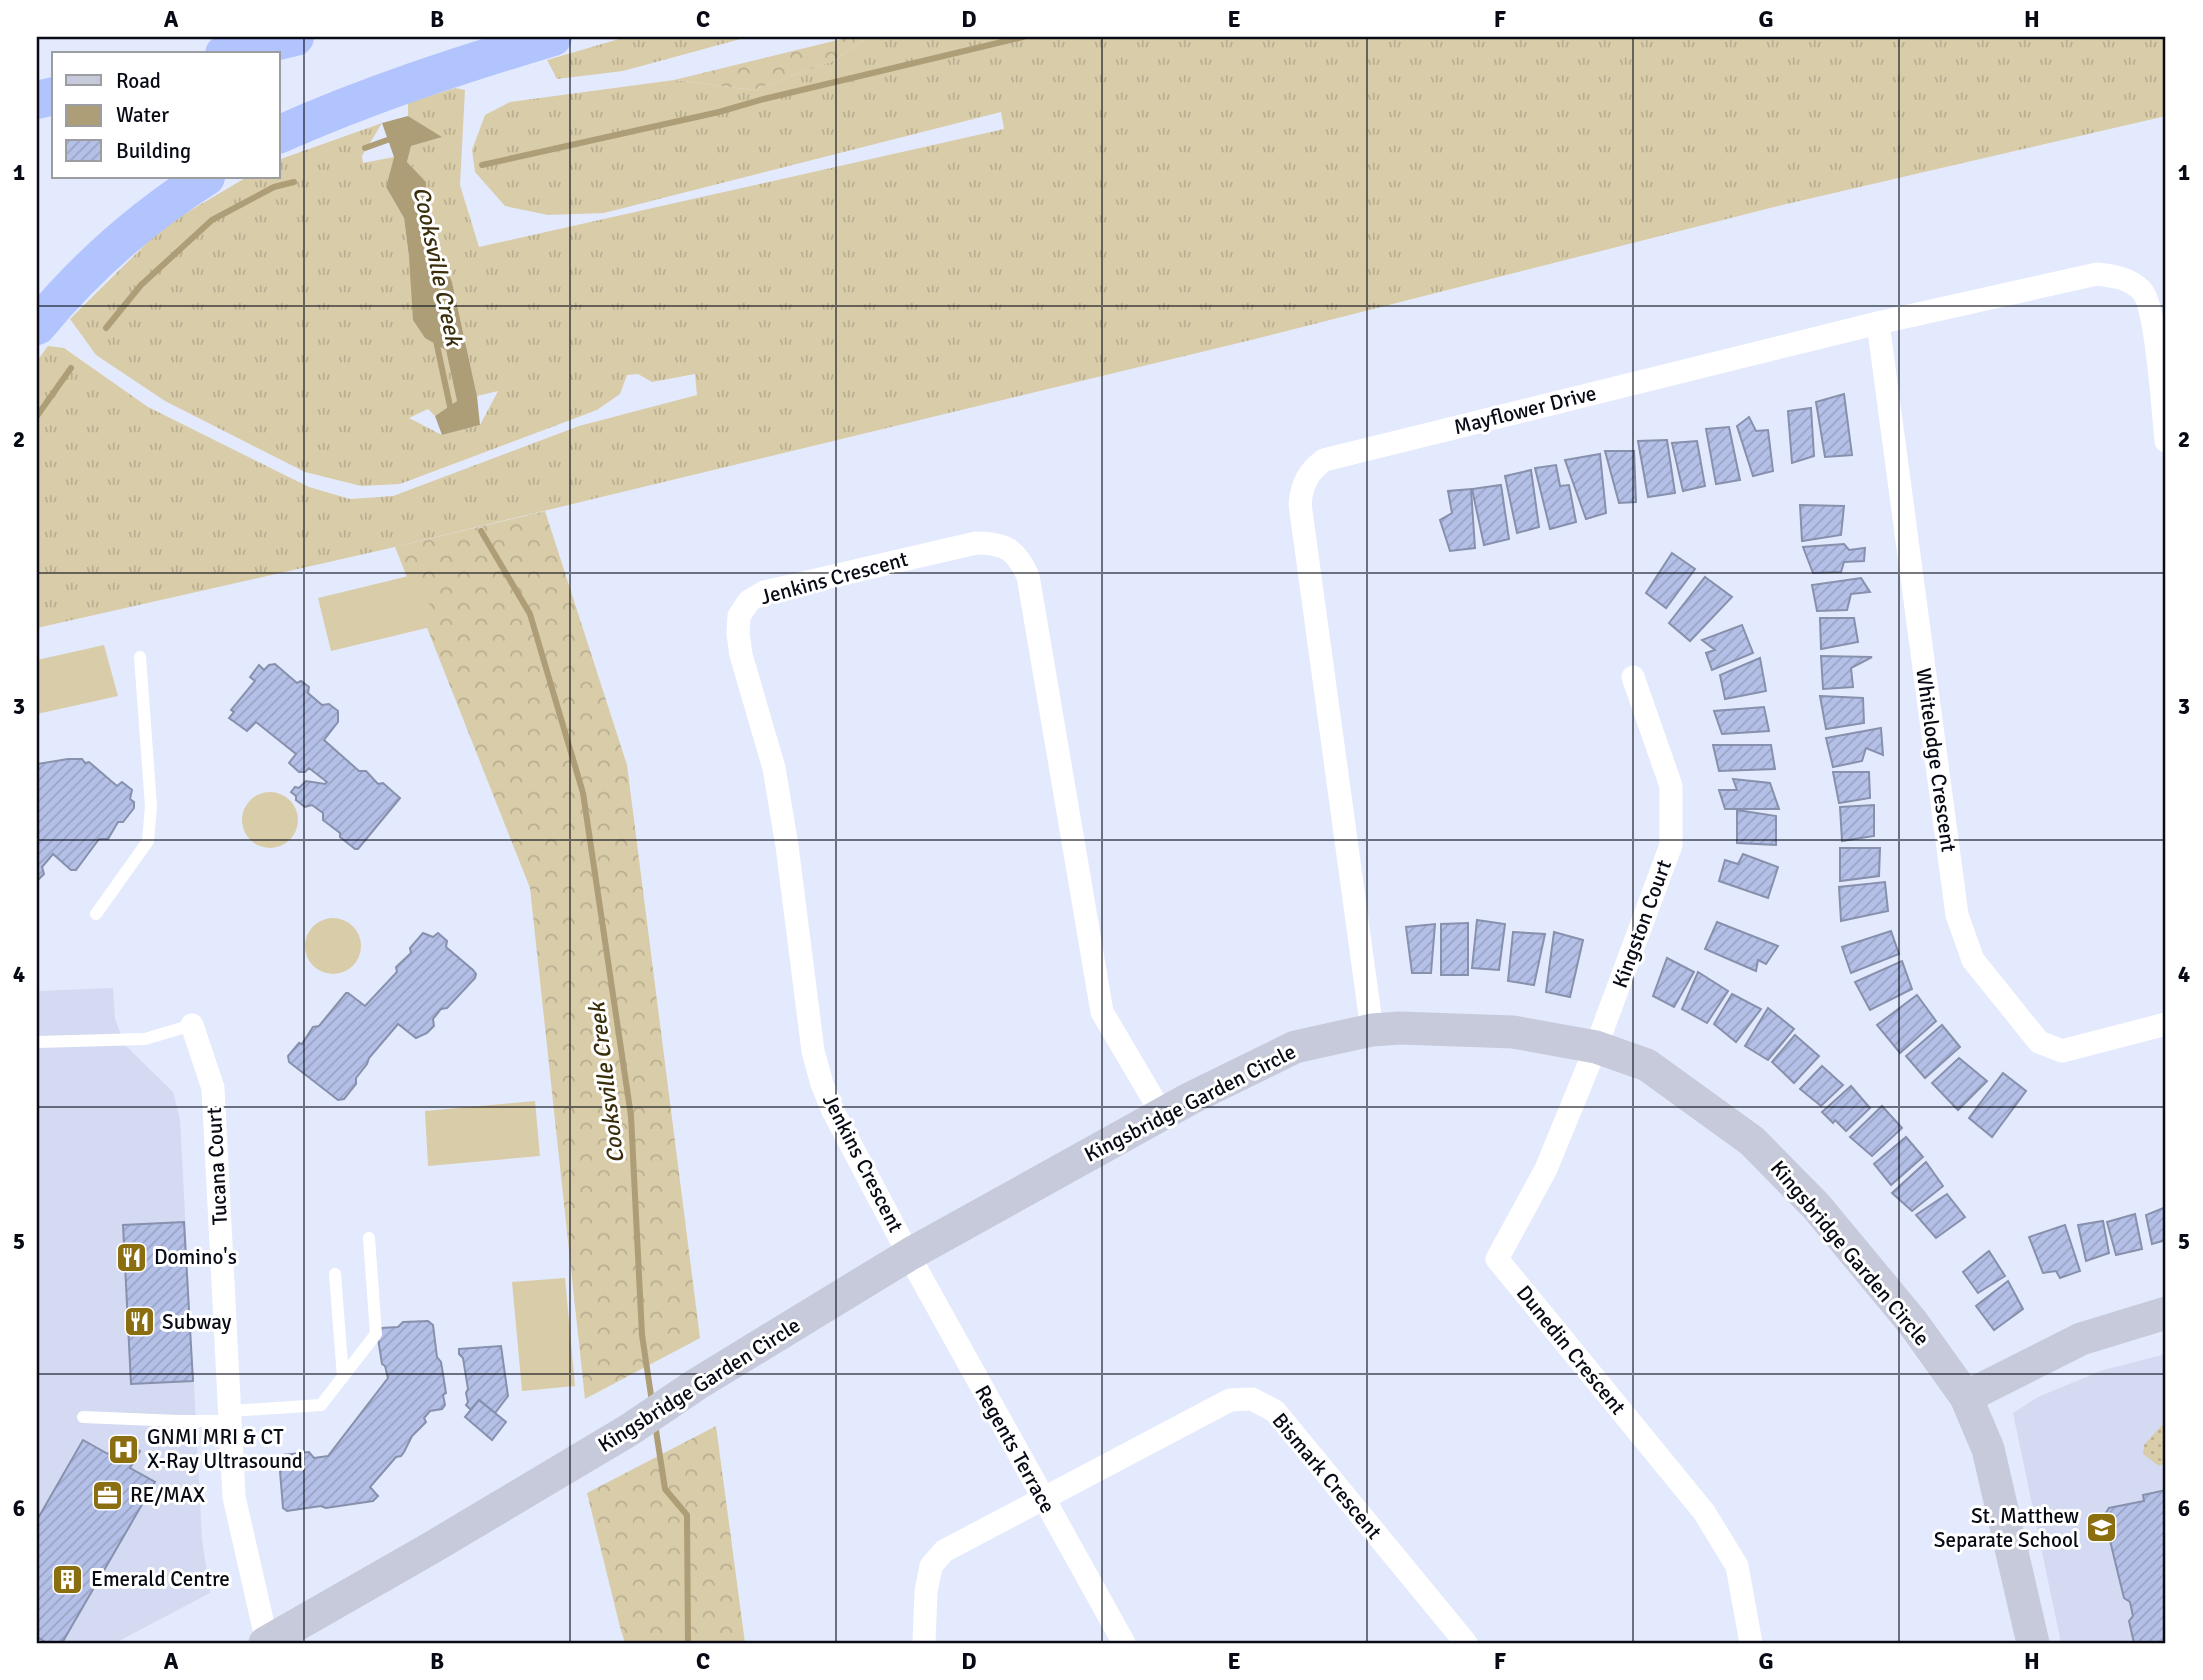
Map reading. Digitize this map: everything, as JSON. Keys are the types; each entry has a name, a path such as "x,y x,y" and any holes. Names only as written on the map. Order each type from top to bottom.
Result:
{"highway":[{"path":"232,52 295,37"},
{"path":"280,134 376,94 553,37"},
{"path":"37,326 75,282 128,232 160,206 204,178"}],"street":[{"name":"Mayflower Drive","path":"1371,1030 1300,504 1301,490 1306,478 1324,460 1878,323 2097,274 2116,276 2133,282 2144,293 2152,316 2166,441"},
{"name":"Whitelodge Crescent","path":"1878,323 1957,915 1973,960 2039,1042 2062,1051 2166,1024"},
{"name":"Jenkins Crescent","path":"910,1254 833,1111 813,1051 787,846 774,768 741,655 738,634 739,616 749,601 764,592 976,543 995,543 1010,549 1020,560 1028,576 1102,1012 1162,1114"},
{"name":"Kingston Court","path":"1596,1047 1671,845 1671,786 1633,677"},
{"name":"Tucana Court","path":"192,1025 213,1087 234,1497 267,1643"},
{"name":"Kingsbridge Garden Circle","path":"267,1643 629,1430 697,1384 910,1254 1162,1114 1295,1047 1371,1030 1400,1028 1513,1032 1596,1047 1647,1065 1752,1140 1816,1206 1913,1323 1966,1397 1988,1449 2033,1643"},
{"name":"Dunedin Crescent","path":"1596,1047 1546,1169 1497,1259 1704,1512 1737,1566 1751,1643"},
{"name":"Regents Terrace","path":"910,1254 1124,1643"},
{"path":"1966,1397 2081,1339 2166,1313"},
{"name":"Bismark Crescent","path":"924,1643 926,1592 931,1566 944,1550 1230,1400 1252,1399 1275,1411 1466,1643"}],"lane":[{"path":"96,914 148,841 151,806 140,657"},
{"path":"37,1042 145,1039 192,1025"},
{"path":"83,1417 179,1421 321,1405 376,1334 369,1238"},
{"path":"335,1274 343,1377"}],"shaded area":[{"path":"113,988 115,1019 125,1045 173,1092 180,1119 202,1539 210,1593 115,1643 37,1643 37,991"},
{"name":"St. Matthew Separate School","path":"2166,1354 2166,1643 2061,1643 2013,1413 2038,1397 2103,1370"}],"green space":[{"path":"626,37 748,37 623,71 557,79 547,60"},
{"path":"850,37 868,37 833,61 753,90 674,80"},
{"path":"868,37 2166,37 2166,116 1778,206 1255,339 395,547 37,628 37,361 48,346 64,348 148,407 309,487 350,499 393,496 579,426 697,395 695,374 652,382 638,374 627,375 620,394 597,410 400,484 361,486 305,472 165,401 96,355 70,319 164,226 245,178 280,178 280,159 382,123 362,156 363,163 394,157 386,187 404,218 425,338 446,349 457,401 435,416 428,409 409,418 442,435 480,425 498,391 477,396 452,282 426,216 426,182 407,162 411,146 441,137 408,116 408,103 455,88 465,90 460,185 479,247 1004,129 1001,112 604,213 548,215 505,206 475,172 472,150 485,115 510,102 674,80 753,90 833,61"},
{"path":"545,511 627,765 700,1338 585,1399 530,888 395,547"},
{"path":"421,573 435,626 331,651 318,598"},
{"path":"104,645 118,696 37,714 37,660"},
{"path":"270,792 281,794 290,800 296,809 296,831 290,840 281,846 270,848 259,846 250,840 244,831 242,820 244,809 250,800 259,794"},
{"path":"333,918 344,920 353,926 359,935 359,957 353,966 344,972 333,974 322,972 313,966 307,957 305,946 307,935 313,926 322,920"},
{"path":"535,1101 540,1156 428,1166 425,1111"},
{"path":"565,1278 575,1386 522,1391 512,1282"},
{"path":"2166,1421 2166,1463 2159,1466 2143,1454 2144,1445"},
{"path":"716,1426 745,1643 625,1643 587,1493"}],"water":[{"path":"408,116 442,137 411,146 407,162 426,182 426,216 452,282 477,396 480,425 442,435 435,416 457,401 446,350 425,338 413,320 404,218 386,187 394,157 382,123"}],"building":[{"path":"1844,394 1852,455 1825,457 1816,402"},
{"path":"1811,408 1814,456 1792,463 1788,411"},
{"path":"1749,417 1756,431 1768,430 1773,471 1753,476 1737,426"},
{"path":"1729,427 1740,480 1716,484 1706,429"},
{"path":"1667,440 1675,493 1648,497 1638,441"},
{"path":"1697,441 1705,486 1683,491 1672,443"},
{"path":"1605,451 1634,451 1636,502 1619,503"},
{"path":"1600,454 1606,513 1586,519 1565,460"},
{"path":"1556,465 1560,486 1569,485 1576,522 1550,529 1535,468"},
{"path":"1531,470 1539,527 1517,533 1505,476"},
{"path":"1501,485 1509,539 1484,545 1472,489"},
{"path":"1471,489 1475,548 1450,551 1440,520 1452,513 1448,491"},
{"path":"1800,505 1844,506 1841,535 1802,541"},
{"path":"1844,544 1849,550 1865,548 1864,561 1844,562 1841,572 1813,573 1803,547"},
{"path":"1672,553 1695,569 1666,608 1646,593"},
{"path":"1705,577 1732,597 1690,641 1669,623"},
{"path":"1861,578 1870,592 1851,594 1847,610 1817,611 1812,585"},
{"path":"1820,618 1854,618 1858,642 1821,649"},
{"path":"1742,625 1753,653 1712,670 1706,653 1715,650 1702,640"},
{"path":"1821,656 1872,657 1851,668 1853,687 1823,689"},
{"path":"1760,658 1766,691 1725,699 1720,675"},
{"path":"275,664 297,683 301,681 309,687 308,693 322,705 329,704 338,711 338,722 324,740 359,771 366,771 378,784 383,783 400,798 358,849 340,837 340,833 323,820 323,813 312,805 305,807 291,792 306,781 327,782 309,768 305,772 299,772 289,763 296,754 256,722 247,731 229,718 234,712 231,710 255,681 250,677 259,665 264,670"},
{"path":"1820,696 1863,698 1864,723 1826,729"},
{"path":"1764,707 1769,731 1722,734 1714,711"},
{"path":"1881,728 1883,755 1866,748 1862,761 1833,767 1826,738"},
{"path":"1713,745 1771,745 1775,769 1719,771"},
{"path":"68,759 89,762 117,786 122,782 132,790 130,799 134,802 134,808 123,822 118,822 108,839 99,839 76,870 71,870 53,854 42,867 44,874 37,881 37,764"},
{"path":"1833,772 1869,772 1870,798 1839,803"},
{"path":"1733,779 1770,783 1779,809 1725,809 1719,790 1737,790"},
{"path":"1874,805 1874,836 1842,841 1840,807"},
{"path":"1737,810 1776,816 1776,845 1737,843"},
{"path":"1840,848 1880,848 1879,876 1840,881"},
{"path":"1743,854 1778,867 1768,898 1719,881 1725,860 1738,864"},
{"path":"1885,882 1888,911 1841,921 1839,887"},
{"path":"1477,920 1505,924 1499,970 1472,968"},
{"path":"1717,922 1778,946 1766,964 1758,960 1756,971 1705,949"},
{"path":"1468,923 1468,975 1441,975 1441,924"},
{"path":"1435,924 1431,973 1412,973 1406,927"},
{"path":"1891,931 1899,954 1851,973 1842,947"},
{"path":"1513,932 1545,934 1534,985 1508,981"},
{"path":"1554,932 1583,940 1570,997 1546,992"},
{"path":"423,933 433,937 438,933 447,941 446,947 473,970 475,978 447,1008 441,1009 433,1019 434,1026 427,1033 416,1038 398,1024 369,1058 356,1078 356,1084 344,1099 338,1100 289,1062 288,1056 299,1043 302,1044 313,1027 319,1026 346,993 365,1006 397,972 396,967 411,953 410,948"},
{"path":"1667,958 1694,972 1674,1007 1653,996"},
{"path":"1902,961 1912,989 1870,1010 1855,982"},
{"path":"1698,972 1728,991 1707,1023 1682,1009"},
{"path":"1732,994 1761,1009 1736,1042 1714,1024"},
{"path":"1917,995 1936,1021 1900,1053 1877,1025"},
{"path":"1768,1008 1794,1029 1768,1060 1745,1046"},
{"path":"1942,1025 1960,1047 1925,1078 1906,1056"},
{"path":"1795,1035 1819,1056 1794,1083 1772,1062"},
{"path":"1959,1058 1987,1081 1958,1110 1932,1083"},
{"path":"1822,1066 1843,1085 1821,1106 1800,1089"},
{"path":"2003,1073 2026,1091 1992,1137 1969,1118"},
{"path":"1851,1086 1870,1108 1846,1131 1822,1112"},
{"path":"1882,1106 1902,1128 1872,1156 1850,1137"},
{"path":"1906,1137 1923,1157 1891,1185 1874,1164"},
{"path":"1926,1162 1943,1186 1912,1211 1892,1193"},
{"path":"1947,1194 1965,1217 1936,1238 1916,1215"},
{"path":"2166,1207 2166,1240 2152,1244 2146,1215"},
{"path":"2135,1214 2142,1249 2116,1255 2107,1222"},
{"path":"2103,1221 2109,1253 2086,1261 2078,1225"},
{"path":"184,1222 193,1381 131,1384 123,1225"},
{"path":"2065,1225 2080,1271 2060,1278 2056,1271 2043,1273 2029,1237"},
{"path":"1989,1251 2005,1276 1978,1293 1963,1272"},
{"path":"2008,1281 2023,1309 1994,1330 1976,1306"},
{"path":"428,1321 433,1325 437,1357 441,1362 446,1393 443,1395 445,1405 442,1409 430,1411 424,1418 426,1422 412,1436 401,1456 396,1457 370,1487 378,1496 373,1501 326,1508 321,1506 287,1511 283,1508 279,1459 283,1455 309,1452 314,1458 328,1456 388,1378 382,1364 377,1332 381,1328 398,1327 403,1322"},
{"path":"501,1346 508,1396 495,1413 479,1400 471,1410 466,1405 468,1389 459,1349"},
{"path":"479,1400 506,1422 492,1440 465,1417"},
{"name":"Emerald Centre","path":"117,1438 140,1451 130,1468 155,1482 62,1643 47,1643 37,1637 37,1520 83,1440 108,1454"},
{"path":"2166,1490 2166,1643 2134,1643 2129,1621 2133,1616 2130,1602 2124,1598 2104,1516 2109,1508 2144,1501 2143,1495"}],"waterway":[{"path":"482,165 719,112 1023,37"},
{"path":"365,148 393,138"},
{"path":"106,328 141,285 212,220 274,187 294,182"},
{"name":"Cooksville Creek","path":"435,336 451,411"},
{"path":"37,416 71,368"},
{"name":"Cooksville Creek","path":"481,531 530,614 583,793 631,1116 642,1335 652,1402"},
{"name":"Cooksville Creek","path":"655,1424 665,1489 687,1515 688,1643"}],"place":[{"name":"Domino's","path":"131,1257"},
{"name":"Subway","path":"139,1322"},
{"name":"GNMI MRI & CT X-Ray Ultrasound","path":"124,1449"},
{"name":"RE/MAX","path":"107,1495"},
{"name":"St. Matthew Separate School","path":"2102,1528"},
{"name":"Emerald Centre","path":"68,1579"}]}
